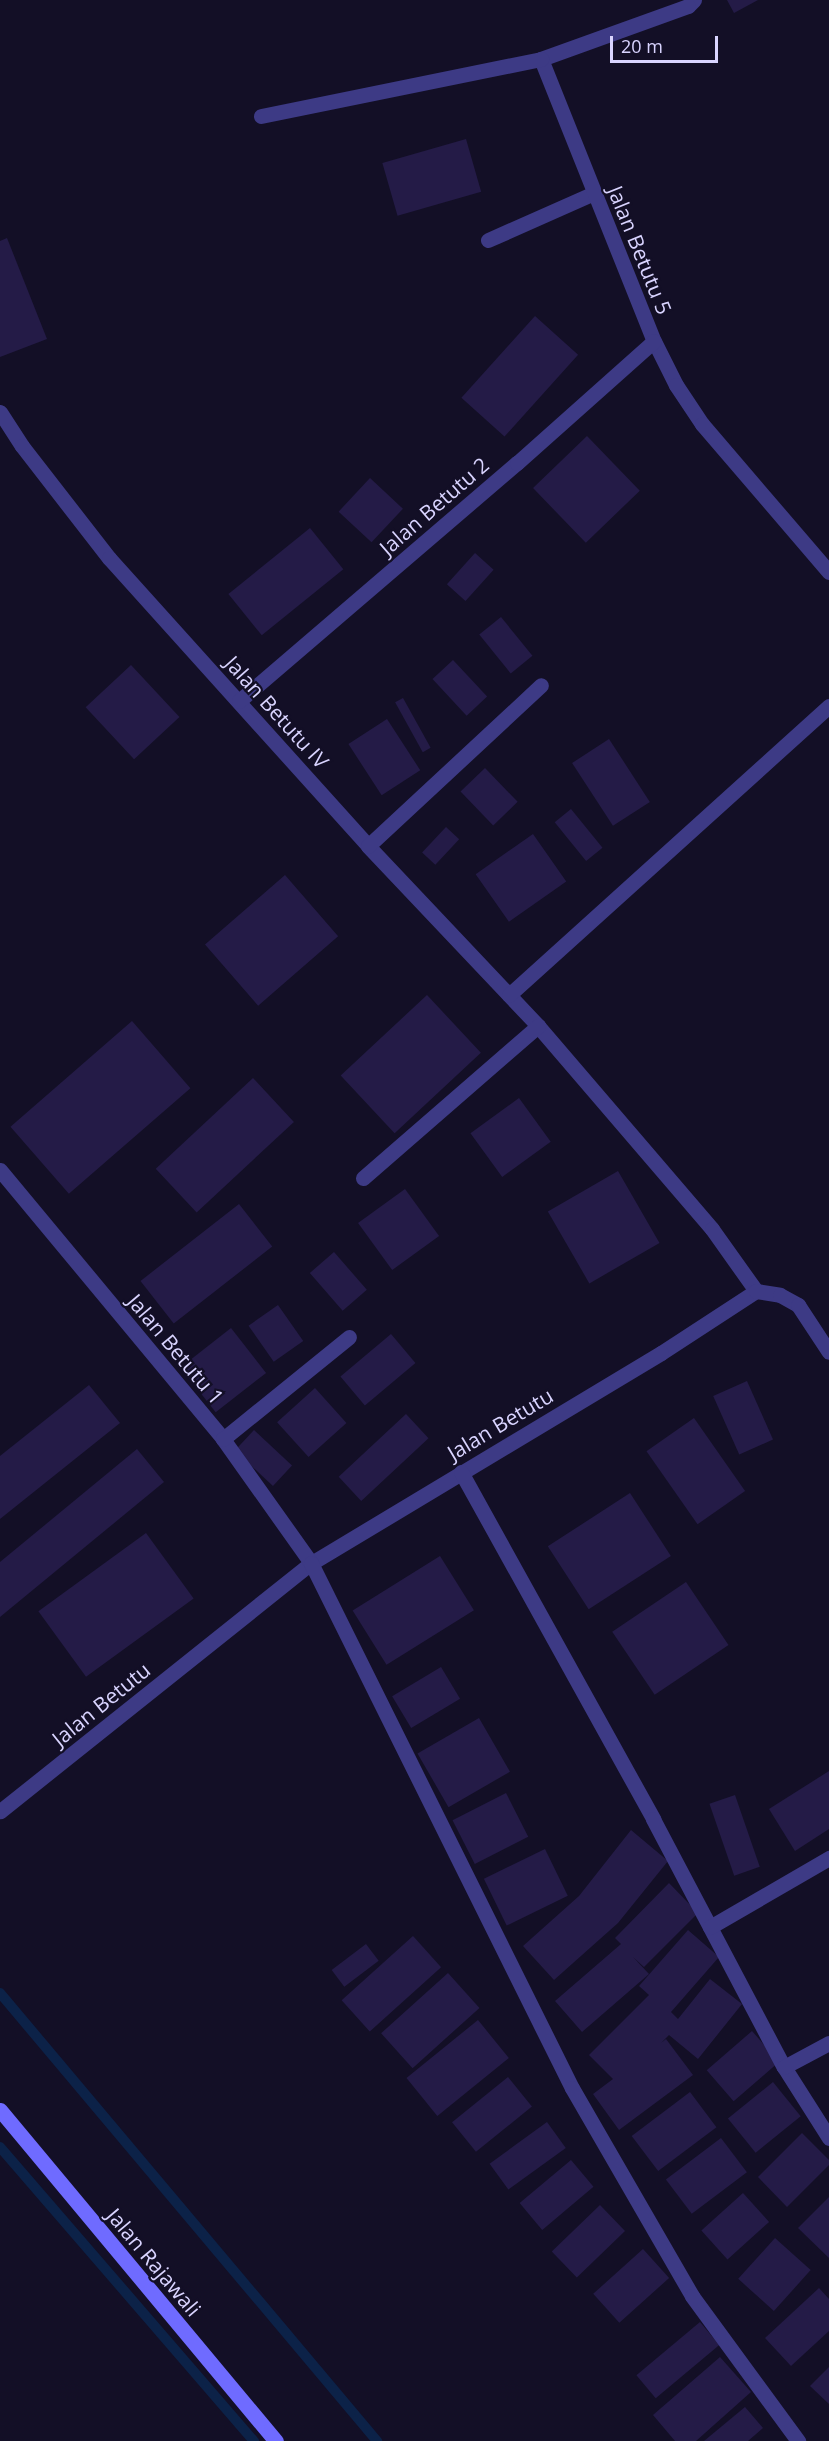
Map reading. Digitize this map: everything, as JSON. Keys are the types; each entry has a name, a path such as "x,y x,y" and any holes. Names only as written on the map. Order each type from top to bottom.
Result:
{"main road":[{"name":"Jalan Rajawali","path":"0,2110 276,2441"}],"street":[{"path":"261,116 541,59 688,6 694,0"},
{"name":"Jalan Betutu 5","path":"541,59 654,341 676,385 702,424 829,572"},
{"path":"488,240 594,193"},
{"name":"Jalan Betutu 2","path":"239,701 517,463 654,341"},
{"name":"Jalan Betutu IV","path":"0,412 22,446 109,558 368,846 538,1026"},
{"path":"368,846 541,685"},
{"path":"509,995 829,706"},
{"path":"363,1178 538,1026 712,1228 756,1291 780,1295 798,1305 829,1352"},
{"name":"Jalan Betutu 1","path":"0,1170 223,1439 311,1563 572,2088 692,2296 798,2441"},
{"name":"Jalan Betutu","path":"0,1811 311,1563 661,1353 756,1291"},
{"path":"223,1439 349,1337"},
{"path":"461,1473 653,1819 783,2067 829,2138"},
{"path":"710,1927 829,1858"},
{"path":"783,2067 829,2043"}],"building":[{"path":"727,0 758,0 734,13"},
{"path":"466,139 481,192 398,216 382,163"},
{"path":"7,238 47,339 0,357 0,241"},
{"path":"535,316 578,355 504,437 461,398"},
{"path":"587,436 640,491 586,543 533,488"},
{"path":"370,478 403,509 372,542 339,512"},
{"path":"310,528 343,569 262,635 228,594"},
{"path":"475,553 494,570 465,601 447,584"},
{"path":"501,617 532,656 511,673 479,635"},
{"path":"453,660 487,697 467,716 433,679"},
{"path":"131,665 179,717 134,759 86,707"},
{"path":"403,698 431,748 423,752 395,702"},
{"path":"387,719 420,770 382,795 348,744"},
{"path":"609,739 650,802 613,826 572,763"},
{"path":"485,768 518,802 493,825 461,792"},
{"path":"571,809 602,848 586,861 555,822"},
{"path":"446,827 459,839 435,865 422,853"},
{"path":"533,834 566,882 509,922 476,874"},
{"path":"285,875 338,936 258,1006 205,945"},
{"path":"427,995 481,1053 395,1133 341,1075"},
{"path":"132,1021 190,1088 69,1194 10,1127"},
{"path":"253,1078 294,1122 197,1213 156,1169"},
{"path":"519,1098 551,1142 502,1177 470,1133"},
{"path":"618,1171 660,1243 589,1283 548,1212"},
{"path":"405,1189 439,1236 392,1270 358,1223"},
{"path":"239,1204 272,1247 174,1324 140,1281"},
{"path":"334,1252 367,1290 343,1311 310,1273"},
{"path":"278,1305 303,1341 274,1362 249,1326"},
{"path":"231,1328 266,1373 216,1412 181,1367"},
{"path":"391,1334 415,1363 365,1406 340,1376"},
{"path":"747,1381 773,1439 739,1455 713,1396"},
{"path":"89,1385 120,1423 0,1519 0,1456"},
{"path":"315,1388 346,1423 309,1457 277,1422"},
{"path":"406,1414 429,1438 361,1501 339,1477"},
{"path":"694,1418 745,1491 698,1524 646,1451"},
{"path":"254,1430 292,1465 273,1486 235,1450"},
{"path":"137,1449 164,1482 0,1617 0,1562"},
{"path":"630,1493 671,1556 589,1609 548,1546"},
{"path":"146,1533 194,1599 86,1677 38,1611"},
{"path":"440,1556 474,1610 387,1665 353,1611"},
{"path":"686,1582 728,1645 655,1695 612,1632"},
{"path":"441,1667 460,1699 411,1728 392,1696"},
{"path":"479,1718 510,1772 449,1807 418,1754"},
{"path":"829,1771 829,1829 795,1851 769,1809"},
{"path":"506,1793 528,1837 475,1864 453,1820"},
{"path":"735,1795 760,1867 734,1876 709,1804"},
{"path":"631,1830 668,1861 618,1923 554,1980 523,1946 579,1896"},
{"path":"545,1849 568,1896 507,1926 484,1879"},
{"path":"669,1883 698,1913 644,1967 633,1957 649,1974 582,2032 555,2001 621,1944 615,1938"},
{"path":"688,1930 719,1957 671,2012 678,2019 710,1979 742,2004 698,2059 669,2035 661,2043 666,2039 693,2075 619,2130 593,2094 613,2079 589,2055 649,1995 639,1986"},
{"path":"413,1936 441,1967 370,2031 342,2000"},
{"path":"366,1944 379,1961 344,1987 332,1970"},
{"path":"448,1973 479,2008 413,2068 381,2033"},
{"path":"478,2020 509,2058 437,2116 407,2078"},
{"path":"752,2031 779,2062 734,2101 707,2070"},
{"path":"508,2077 532,2107 476,2152 452,2122"},
{"path":"773,2082 801,2116 756,2153 728,2119"},
{"path":"690,2092 716,2127 658,2171 632,2136"},
{"path":"547,2122 566,2148 508,2190 490,2164"},
{"path":"802,2133 829,2160 829,2165 787,2207 758,2177"},
{"path":"721,2138 747,2172 692,2214 666,2180"},
{"path":"571,2160 593,2187 542,2230 520,2203"},
{"path":"743,2193 769,2222 727,2259 701,2230"},
{"path":"829,2197 829,2258 798,2228"},
{"path":"600,2205 625,2231 577,2277 552,2252"},
{"path":"775,2238 811,2270 774,2311 738,2279"},
{"path":"643,2249 669,2278 619,2323 593,2294"},
{"path":"819,2288 829,2299 829,2331 791,2366 765,2338"},
{"path":"700,2322 719,2345 656,2398 636,2375"},
{"path":"720,2357 751,2392 696,2441 675,2441 653,2415"},
{"path":"829,2367 829,2404 810,2386"},
{"path":"745,2407 763,2428 748,2441 704,2441"}],"waterway":[{"path":"0,1993 377,2441"},
{"path":"0,2147 254,2441"}]}
